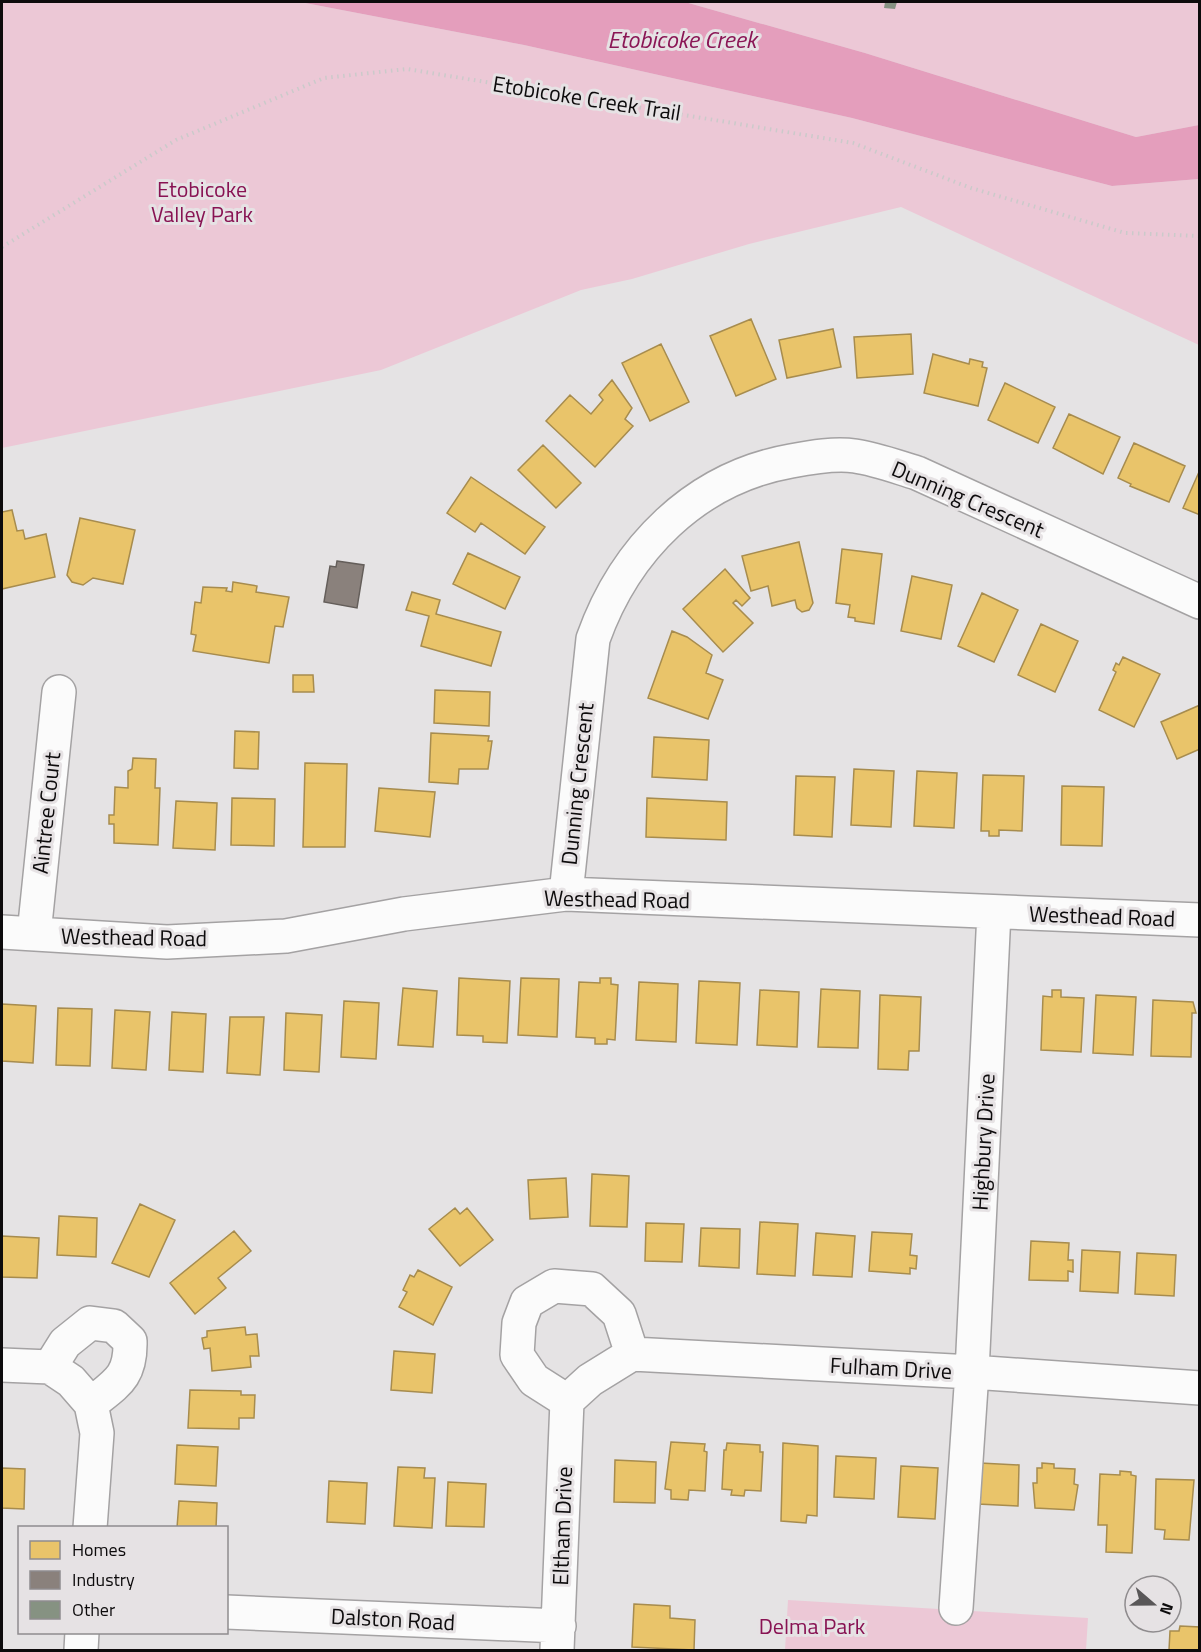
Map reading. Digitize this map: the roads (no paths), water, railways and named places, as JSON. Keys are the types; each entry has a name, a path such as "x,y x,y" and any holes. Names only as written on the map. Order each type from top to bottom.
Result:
{"street":[{"name":"Dunning Crescent","path":"566,894 593,639 601,616 624,572 655,534 692,502 735,478 758,469 806,458 855,456 890,464 917,473 1200,602"},
{"name":"Aintree Court","path":"34,934 59,692"},
{"name":"Westhead Road","path":"2,932 167,942 286,936 404,914 566,894 1200,920"},
{"name":"Highbury Drive","path":"956,1608 972,1372 994,912"},
{"path":"554,1286 592,1289 619,1314 632,1354 578,1390 534,1380 517,1355 519,1323 527,1302 554,1286"},
{"path":"50,1367 65,1343 90,1323 114,1326 130,1341 131,1363 118,1382 91,1404"},
{"name":"Fulham Drive","path":"632,1354 972,1372 1200,1388"},
{"path":"2,1365 50,1367 70,1381 91,1404 97,1433 90,1526"},
{"name":"Eltham Drive","path":"558,1638 578,1390"},
{"name":"Dalston Road","path":"228,1612 558,1638"},
{"path":"81,1650 82,1634"}],"water":[{"name":"Etobicoke Creek","path":"300,2 685,2 865,53 1136,137 1199,125 1199,179 1112,186 852,118 524,45"}],"park label":[{"name":"Etobicoke Valley Park","path":"202,202"},
{"name":"Delma Park","path":"812,1626"}]}
